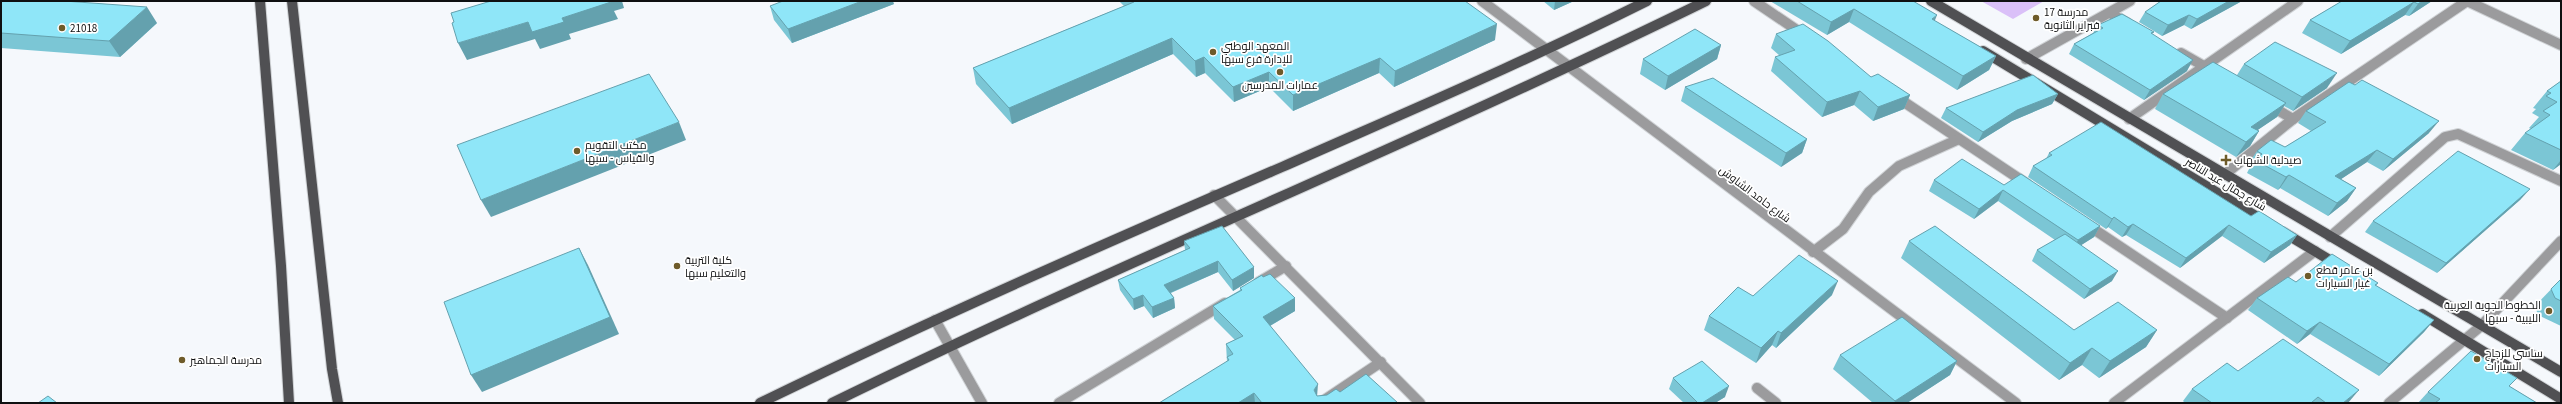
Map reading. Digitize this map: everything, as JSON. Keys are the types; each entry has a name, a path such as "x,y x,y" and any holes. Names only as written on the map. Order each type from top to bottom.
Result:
{"main road":[{"path":"260,1 281,266 289,403"},
{"path":"292,1 331,362 338,403"},
{"path":"760,403 935,320 1214,195 1547,51 1647,1"},
{"path":"832,403 950,345 1569,68 1706,1"},
{"name":"شارع جمال عبد الناصر","path":"1931,1 2026,59 2561,372"},
{"name":"شارع جمال عبد الناصر","path":"1974,46 2349,271"},
{"path":"2410,307 2561,399"}],"street":[{"name":"شارع حامد الشاوش","path":"1482,1 1813,252 2016,403"},
{"path":"1754,1 1814,41"},
{"path":"2026,59 2130,1"},
{"path":"2129,119 2298,1"},
{"path":"2224,175 2293,119 2467,1 2561,45"},
{"path":"2110,13 2137,28"},
{"path":"2170,47 2225,79"},
{"path":"1886,90 2037,191"},
{"path":"2259,99 2293,119"},
{"path":"2330,237 2445,137 2458,134 2561,181"},
{"path":"1813,252 1843,229 1869,192 1899,166 1959,139"},
{"path":"1214,195 1420,403"},
{"path":"2077,217 2227,318"},
{"path":"2389,403 2481,326 2561,241"},
{"path":"2114,403 2315,251"},
{"path":"1252,286 1286,266"},
{"path":"1059,403 1232,298"},
{"path":"935,320 982,403"},
{"path":"1320,403 1381,362"},
{"path":"1757,388 1776,403"}],"shaded area":[{"path":"1981,1 2044,1 2013,19"}],"building":[{"path":"1,1 64,1 147,7 109,41 1,33"},
{"path":"491,1 611,2 562,18 564,22 532,32 528,22 458,43 452,23 454,22 451,13"},
{"path":"783,1 862,1 788,29 770,6"},
{"path":"1133,1 1465,1 1497,24 1395,71 1380,58 1293,95 1269,72 1233,87 1204,57 1195,61 1172,38 1009,108 973,68 1134,2"},
{"path":"1797,1 1913,1 1937,15 1932,19 1996,56 1963,76 1854,9 1831,22"},
{"path":"2161,1 2229,1 2197,19 2189,15 2168,25 2145,12"},
{"path":"2342,1 2422,1 2418,4 2414,2 2350,41 2310,20"},
{"path":"2122,14 2154,32 2151,33 2193,60 2150,90 2074,44 2103,28 2098,25"},
{"path":"1803,24 1828,41 1871,77 1878,74 1910,95 1878,107 1860,91 1827,102 1775,57 1795,50 1776,34"},
{"path":"1695,29 1721,45 1668,76 1643,59"},
{"path":"2275,42 2337,73 2302,97 2244,64"},
{"path":"2213,62 2286,103 2251,127 2259,131 2246,142 2163,94"},
{"name":"مكتب التقويم والقياس - سبها","path":"649,74 679,122 481,200 457,145"},
{"path":"2033,75 2058,94 2017,110 1983,132 1946,108"},
{"path":"1713,78 1807,139 1786,153 1685,87"},
{"path":"2362,80 2439,121 2393,159 2377,150 2335,176 2356,188 2337,203 2289,175 2286,177 2255,160 2262,154 2257,151 2271,140 2285,147 2326,122 2306,111 2349,82 2355,85"},
{"path":"2561,81 2561,150 2525,133 2550,115 2543,111 2557,102 2546,96 2551,93 2547,91"},
{"path":"2101,122 2251,216 2259,211 2297,235 2271,252 2229,225 2186,258 2133,224 2128,227 2114,217 2112,219 2033,166 2052,155 2049,153"},
{"path":"2458,151 2530,189 2446,263 2373,221"},
{"path":"1962,159 2004,185 2021,174 2100,226 2078,240 2003,190 1979,209 1934,180"},
{"path":"1222,226 1254,267 1232,280 1218,261 1164,285 1174,298 1152,307 1143,295 1133,299 1118,280 1190,248 1184,241"},
{"path":"1935,226 2074,330 2118,302 2157,330 2110,361 2092,348 2070,363 1909,241"},
{"path":"2065,234 2118,271 2090,289 2037,250"},
{"path":"579,248 610,317 471,375 444,302"},
{"path":"2332,254 2378,283 2375,285 2434,320 2389,364 2320,322 2307,331 2257,298 2288,277 2296,282"},
{"path":"1799,255 1838,281 1781,333 1778,331 1761,348 1709,316 1738,287 1753,296"},
{"path":"1270,274 1295,298 1263,317 1318,384 1314,390 1317,396 1327,395 1336,389 1340,392 1366,374 1398,403 1262,403 1254,393 1238,403 1159,403 1229,360 1227,357 1233,354 1226,344 1243,336 1213,306 1242,290 1240,288 1262,275 1263,277"},
{"path":"2561,279 2561,301 2555,298 2551,289"},
{"path":"1902,317 1957,361 1895,401 1840,355"},
{"path":"2283,339 2359,390 2343,403 2326,403 2318,397 2311,403 2212,403 2192,389 2227,363 2238,371"},
{"path":"2471,351 2517,378 2509,386 2537,403 2435,403 2440,399 2428,392"},
{"path":"1702,361 1729,386 1702,403 1698,403 1673,378"},
{"path":"48,396 57,403 38,403"}],"place":[{"name":"مدرسة 17 فبراير الثانوية","path":"2036,18"},
{"name":"21018","path":"62,28"},
{"name":"المعهد الوطني للإدارة فرع سبها","path":"1213,52"},
{"name":"عمارات المدرسين","path":"1280,72"},
{"name":"مكتب التقويم والقياس - سبها","path":"577,151"},
{"name":"صيدلية الشهاب","path":"2226,160"},
{"name":"كلية التربية والتعليم سبها","path":"677,266"},
{"name":"بن عامر قطع غيار السيارات","path":"2308,276"},
{"name":"الخطوط الجوية العربية الليبية - سبها","path":"2549,311"},
{"name":"ساسي للزجاج السيارات","path":"2477,359"},
{"name":"مدرسة الجماهير","path":"182,360"}]}
